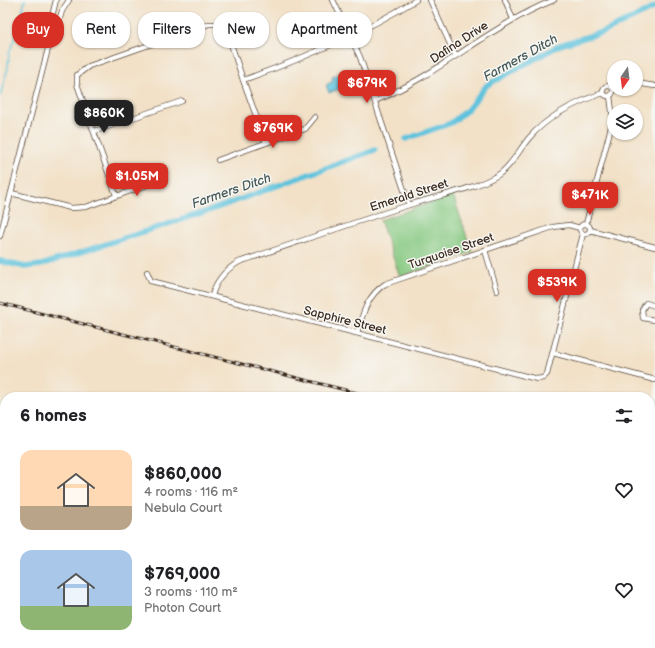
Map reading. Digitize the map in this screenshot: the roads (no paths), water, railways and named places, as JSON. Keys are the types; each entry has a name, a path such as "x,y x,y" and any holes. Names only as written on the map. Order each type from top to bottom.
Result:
{"street":[{"path":"53,12 56,0"},
{"path":"62,12 69,0"},
{"path":"333,0 339,12"},
{"path":"372,25 416,0"},
{"path":"430,0 455,55"},
{"path":"505,0 513,20"},
{"name":"Dafina Drive","path":"375,101 410,85 455,55 513,20 554,0"},
{"path":"116,195 95,131 77,84 77,75 89,66 209,24 220,24 226,29 266,142"},
{"path":"0,236 48,48"},
{"path":"243,80 296,62 325,48"},
{"path":"356,48 375,101 409,205"},
{"path":"643,84 655,86"},
{"path":"607,87 604,89 603,93 607,95"},
{"name":"Emerald Street","path":"212,296 215,285 222,274 239,262 409,205 474,185 499,175 514,159 530,138 548,120 570,106 603,93"},
{"path":"610,96 613,119 586,224 582,225 580,228 583,234 553,353 655,380"},
{"path":"95,131 182,101"},
{"path":"218,160 305,129 315,117"},
{"path":"11,193 71,208 86,206 153,183"},
{"path":"586,224 589,226 590,230 655,247"},
{"name":"Turquoise Street","path":"357,333 365,306 375,290 385,284 553,226 569,225 580,228"},
{"path":"583,234 588,233 590,230"},
{"path":"485,250 497,291"},
{"name":"Sapphire Street","path":"147,272 151,281 537,379 543,378 547,374 553,353"},
{"path":"655,306 646,303 642,310 643,318 655,320"}],"water":[{"path":"341,73 345,82 338,85 339,89 329,93 326,85 333,81 332,77"}],"waterway":[{"path":"0,96 8,68 9,53 18,29 25,0"},
{"name":"Farmers Ditch","path":"406,139 451,123 467,110 487,85 560,45 606,31 655,7"},
{"name":"Farmers Ditch","path":"0,261 25,267 41,265 211,210 375,150"}],"railway":[{"path":"0,303 353,392"}]}
